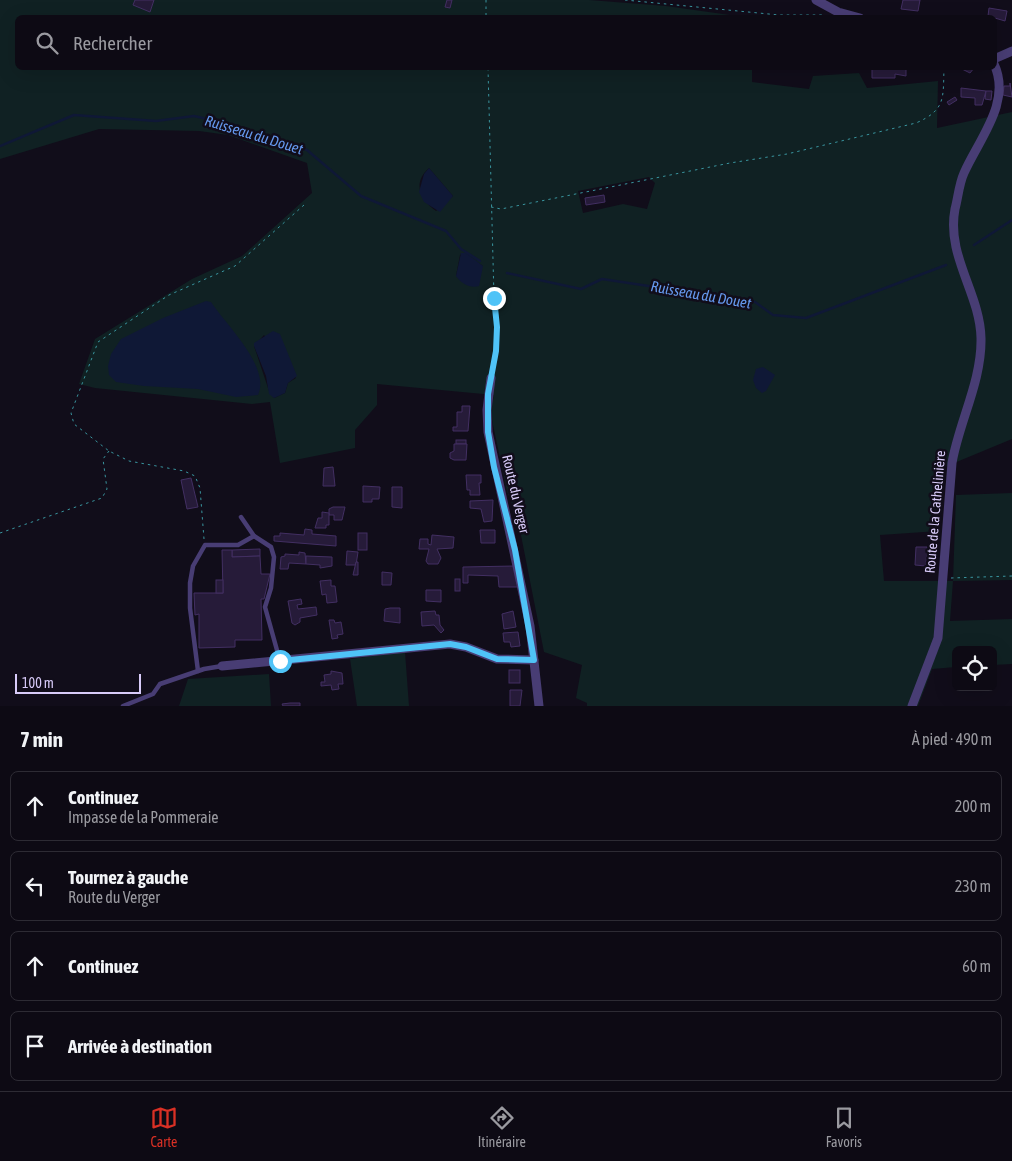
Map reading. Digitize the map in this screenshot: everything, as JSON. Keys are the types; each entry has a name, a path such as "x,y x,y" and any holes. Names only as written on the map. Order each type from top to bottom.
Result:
{"street":[{"path":"816,0 838,12 849,15"},
{"path":"997,58 1012,51"},
{"name":"Route de la Cathelinière","path":"912,706 938,638 952,463 956,440 980,360 981,338 979,317 954,246 955,213 964,173 998,104 1000,87 996,70"},
{"name":"Route du Verger","path":"491,378 486,410 488,432 494,467 515,550 534,660 539,706"},
{"path":"222,666 450,644 466,647 497,659 534,660"}],"lane":[{"path":"241,517 254,536 271,547 274,556 270,588 265,607 280,661"},
{"path":"198,671 190,608 190,582 193,566 205,545 238,545 254,536"},
{"path":"122,706 153,694 160,684 198,671 222,666"}],"path":[{"path":"486,0 486,15"},
{"path":"625,0 779,15 826,15 838,12"},
{"path":"488,70 494,298 497,327 496,351 491,378"},
{"path":"491,207 501,209 730,163 787,154 825,143 860,138 916,123 931,117 938,109 943,97 944,70"},
{"path":"205,545 200,488 195,476 184,471 128,461 109,451 74,424 70,413 98,342 169,296 235,266 304,205"},
{"path":"0,533 102,498 107,489 103,459 109,451"},
{"path":"943,578 1012,576"}],"shaded area":[{"path":"0,0 589,0 666,6 730,15 15,15 15,70 752,70 752,82 809,89 813,76 859,73 867,88 938,81 937,128 1012,112 1012,439 942,468 939,531 880,535 884,581 953,581 950,621 1012,619 1012,664 997,665 997,646 952,646 952,667 932,669 918,706 587,706 587,703 576,698 582,665 544,652 518,520 507,491 492,420 491,409 494,395 377,384 377,405 355,430 355,448 280,463 270,402 252,404 95,388 79,384 95,339 192,279 242,256 312,193 307,163 228,135 199,131 99,129 0,159","holes":["429,168 453,196 436,211 430,207 420,191 421,180","649,177 655,183 647,209 623,204 583,213 578,191","463,253 483,266 456,276 460,255","264,335 296,378 288,383 285,393 274,398 269,391 254,346"]},
{"path":"1012,493 1012,580 953,581 956,495"},
{"path":"405,652 409,706 357,706 350,659"},
{"path":"269,674 271,706 179,706 188,679"}],"water":[{"path":"429,168 453,196 440,212 424,202 419,192 424,174"},
{"path":"461,253 466,253 483,266 479,286 466,285 456,276"},
{"path":"206,301 211,302 253,359 260,384 258,395 236,397 198,389 144,386 116,382 109,375 108,366 111,354 121,339 163,318"},
{"path":"273,331 280,334 297,376 288,383 285,393 274,398 269,394 266,376 254,346 254,343"},
{"path":"763,367 775,375 766,391 762,393 756,388 753,380 756,369"}],"building":[{"path":"135,0 154,0 150,12 133,5"},
{"path":"447,0 452,0 450,8 445,7"},
{"path":"903,0 920,0 918,11 901,9"},
{"path":"989,8 1007,11 1005,21 997,19 997,15 988,15"},
{"path":"872,70 906,70 906,76 895,74 895,78 872,78"},
{"path":"1010,83 1012,97 1003,95 1004,86 1010,86"},
{"path":"961,88 986,91 982,105 975,105 975,98 961,97"},
{"path":"986,91 992,91 991,100 985,99"},
{"path":"955,97 957,100 949,105 947,102"},
{"path":"604,195 605,202 586,205 585,198"},
{"path":"462,406 470,406 468,431 453,431 453,427 457,427 457,412 462,412"},
{"path":"456,440 466,440 466,444 456,444"},
{"path":"454,444 467,444 466,460 450,458 450,453 454,451"},
{"path":"333,467 335,486 323,486 324,468"},
{"path":"466,475 481,475 481,483 479,483 480,495 470,495 470,490 467,490"},
{"path":"191,478 198,507 187,509 181,480"},
{"path":"363,486 380,487 379,499 372,499 372,502 363,502"},
{"path":"392,487 402,487 402,508 392,507"},
{"path":"493,500 492,521 484,522 481,509 470,508 470,501"},
{"path":"345,507 342,520 334,520 334,515 329,515 329,509"},
{"path":"322,512 329,513 329,525 326,525 326,528 315,528 318,518 322,518"},
{"path":"305,529 312,530 312,534 336,536 336,546 274,541 274,536 280,536 280,533 304,535"},
{"path":"480,530 495,530 495,543 481,543"},
{"path":"358,533 367,533 367,550 358,550"},
{"path":"432,535 454,537 453,548 437,549 441,558 438,564 428,564 426,561 429,549 419,549 420,539 428,539 428,544 431,545"},
{"path":"916,547 927,547 926,566 915,565"},
{"path":"260,549 260,556 232,557 232,550"},
{"path":"222,550 232,550 232,557 260,556 261,574 270,574 264,599 261,599 262,640 235,640 235,647 199,648 199,614 195,615 194,593 223,593"},
{"path":"347,551 358,552 356,565 346,565"},
{"path":"299,552 305,553 306,564 289,563 288,569 280,569 281,557 285,556 285,554 299,555"},
{"path":"306,556 332,557 332,566 320,568 320,565 306,564"},
{"path":"356,562 358,562 358,575 353,575"},
{"path":"515,566 519,587 499,587 498,576 468,575 468,583 463,583 463,567"},
{"path":"382,572 392,573 391,585 382,585"},
{"path":"455,579 460,579 460,591 455,591"},
{"path":"216,580 223,580 223,593 216,593"},
{"path":"331,580 331,586 335,586 337,602 327,603 326,594 322,595 320,581"},
{"path":"426,590 441,590 441,602 426,601"},
{"path":"301,599 302,604 297,605 298,609 316,607 317,615 300,618 300,622 295,625 292,623 288,601"},
{"path":"400,608 400,623 384,621 385,609"},
{"path":"435,611 436,615 439,615 440,625 444,630 441,633 434,625 422,626 421,612"},
{"path":"513,611 516,627 504,629 502,614"},
{"path":"329,620 334,620 335,623 341,622 343,634 337,635 338,638 332,639"},
{"path":"518,632 520,646 511,647 510,642 504,642 503,633"},
{"path":"509,670 520,670 520,683 509,683"},
{"path":"331,671 342,673 343,684 338,684 339,689 332,690 331,685 321,686 321,682 325,682 324,675 331,674"},
{"path":"510,690 522,690 520,706 510,706"},
{"path":"300,703 300,706 283,706 282,704"}],"waterway":[{"name":"Ruisseau du Douet","path":"0,146 74,115 156,121 194,116 234,125 307,150 361,196 446,231 461,249 480,261"},
{"name":"Ruisseau du Douet","path":"974,245 1012,220"},
{"name":"Ruisseau du Douet","path":"507,273 581,289 602,279 755,302 773,315 806,318 946,265"}],"route":[{"path":"280,661 450,644 466,647 497,659 534,660 530,626 515,550 494,467 488,432 486,410 496,351 497,327 494,298"}]}
